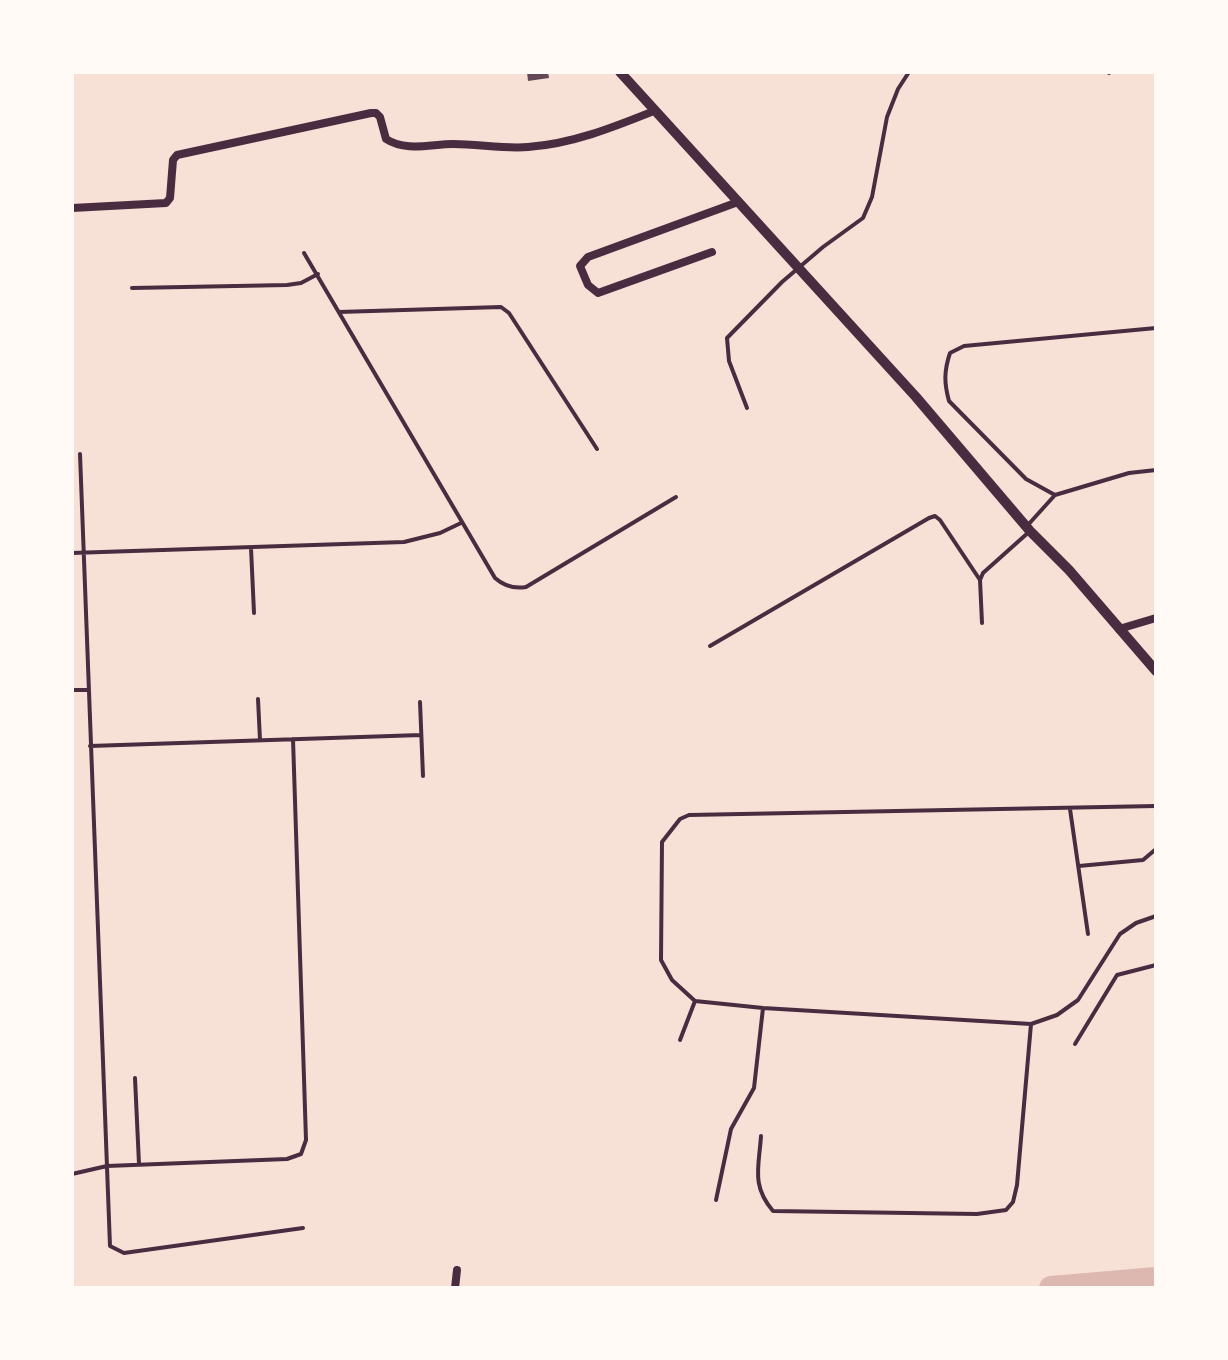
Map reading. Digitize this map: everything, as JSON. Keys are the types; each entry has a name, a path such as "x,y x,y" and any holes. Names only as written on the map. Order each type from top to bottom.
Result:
{"street":[{"path":"627,75 654,111 991,482 1028,529 1069,570 1154,667"},
{"path":"72,208 166,203 170,198 173,160 177,155 371,113 380,117 386,139 394,144 527,148 579,138 654,111"},
{"path":"712,252 598,293 588,285 580,266 588,257 738,202"},
{"path":"1119,629 1156,618"},
{"path":"455,1288 457,1270"}],"lane":[{"path":"747,408 729,361 727,338 798,268 863,218 872,197 887,117 898,89 909,72"},
{"path":"304,253 461,523 495,578 502,584 526,587 676,497"},
{"path":"132,288 287,285 301,283 318,274"},
{"path":"339,312 501,307 509,313 597,449"},
{"path":"1055,495 1026,479 949,401 945,369 950,353 964,346 1156,328"},
{"path":"80,454 110,1246 124,1253 303,1228"},
{"path":"982,623 980,580 983,573 1028,529 1055,495 1129,473 1156,470"},
{"path":"710,646 935,516 980,580"},
{"path":"72,553 404,542 432,536 461,523"},
{"path":"251,547 254,613"},
{"path":"72,690 88,690"},
{"path":"258,699 260,740"},
{"path":"420,702 423,776"},
{"path":"90,746 421,735"},
{"path":"72,1174 107,1166 287,1159 301,1154 306,1140 293,739"},
{"path":"1156,806 689,815 680,819 662,842 661,960 672,980 695,1001 1031,1024 1057,1015 1078,1000 1120,934 1136,923 1156,916"},
{"path":"1070,808 1088,934"},
{"path":"1078,866 1143,860 1156,849"},
{"path":"1075,1044 1117,975 1156,965"},
{"path":"680,1040 695,1001"},
{"path":"716,1200 731,1129 754,1088 763,1008"},
{"path":"761,1136 758,1186 761,1197 773,1211 977,1214 1006,1210 1013,1202 1017,1185 1031,1024"},
{"path":"135,1078 139,1165"}],"building":[{"path":"527,72 548,72 549,78 528,81"}],"waterway":[{"path":"1051,1288 1156,1279"}]}
